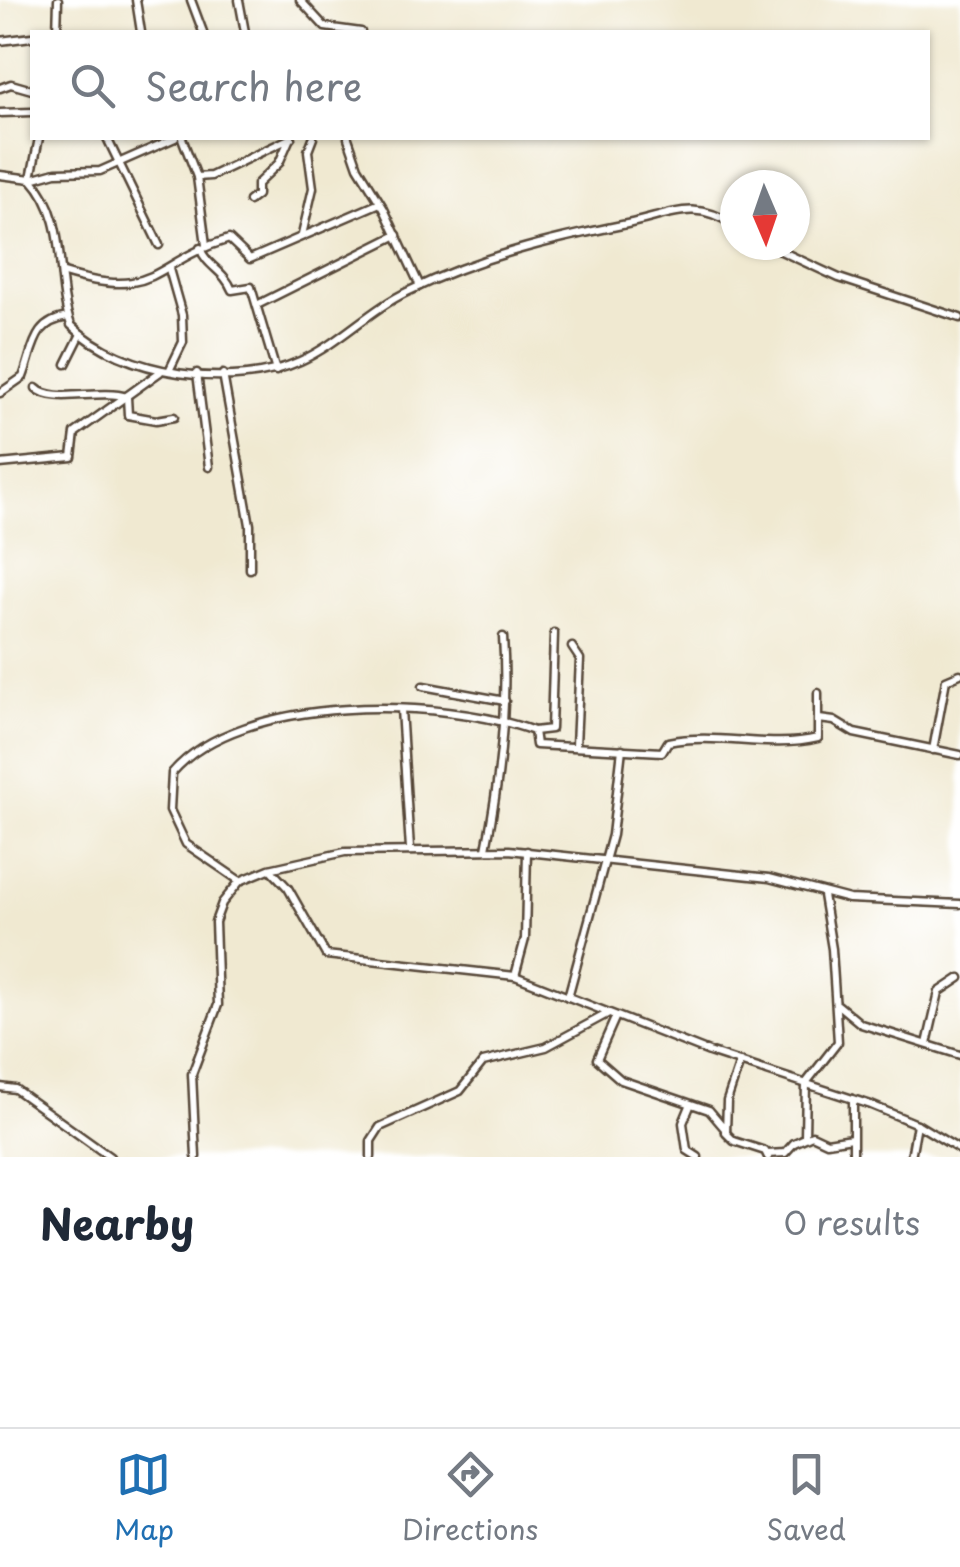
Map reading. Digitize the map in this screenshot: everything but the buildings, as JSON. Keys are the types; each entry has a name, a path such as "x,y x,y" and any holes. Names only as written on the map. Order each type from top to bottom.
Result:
{"street":[{"path":"57,30 58,0"},
{"path":"136,0 141,30"},
{"path":"191,0 202,30"},
{"path":"239,0 245,30"},
{"path":"300,0 324,27 346,30"},
{"path":"0,41 30,38"},
{"path":"0,88 13,84 30,89"},
{"path":"0,113 30,112"},
{"path":"39,140 30,179 56,230 68,317 80,334 120,358 165,372 276,371 304,360 378,308 420,286 554,237 692,208 720,215"},
{"path":"108,140 159,245"},
{"path":"0,174 30,179 56,172 88,174 174,140"},
{"path":"180,140 196,178 206,261 224,271 232,290 251,288 276,371"},
{"path":"196,178 211,176 286,140"},
{"path":"249,200 257,195 257,184 279,163 289,140"},
{"path":"302,237 313,188 308,152 313,140"},
{"path":"349,140 358,167 398,235 420,286"},
{"path":"64,273 130,285 169,270 203,246 229,238 250,259 380,204"},
{"path":"258,304 398,235"},
{"path":"800,260 838,278 960,318"},
{"path":"0,464 72,457 75,433 165,372 183,342 169,270"},
{"path":"0,393 23,377 31,340 46,325 68,317"},
{"path":"66,364 80,334"},
{"path":"197,373 209,467"},
{"path":"223,374 250,525 250,569"},
{"path":"36,388 50,396 96,391 127,397"},
{"path":"127,397 128,415 156,420 174,418"},
{"path":"240,882 198,854 177,825 170,810 172,773 182,761 232,733 286,717 401,709 503,720 534,731 551,728 554,634"},
{"path":"486,849 500,774 506,701 503,637"},
{"path":"572,647 580,659 576,745"},
{"path":"934,750 946,680 960,674"},
{"path":"424,686 506,701"},
{"path":"534,731 536,745 662,752 672,741 720,736 812,740 819,736 818,694"},
{"path":"401,709 410,849"},
{"path":"819,718 834,721 854,733 960,755"},
{"path":"568,996 606,859 622,748"},
{"path":"196,1157 192,1074 218,1005 215,922 222,903 240,882 269,868 327,854 410,849 527,851 769,878 823,895 960,904"},
{"path":"515,976 525,938 527,851"},
{"path":"269,868 288,888 326,956 515,976 611,1015 917,1124 960,1150"},
{"path":"611,1015 597,1059 600,1064 622,1080 708,1110 734,1141 767,1155 785,1154 805,1137 806,1084 836,1046 837,1004 823,895"},
{"path":"928,1044 938,992 960,978"},
{"path":"837,1004 861,1024 960,1055"},
{"path":"371,1157 371,1140 380,1127 452,1096 466,1086 483,1062 546,1047 611,1015"},
{"path":"726,1130 727,1101 740,1062"},
{"path":"0,1087 15,1088 110,1157"},
{"path":"853,1157 854,1100"},
{"path":"690,1106 683,1129 687,1150 698,1157"},
{"path":"911,1157 917,1124"},
{"path":"805,1137 834,1142 840,1137 852,1138"}]}
